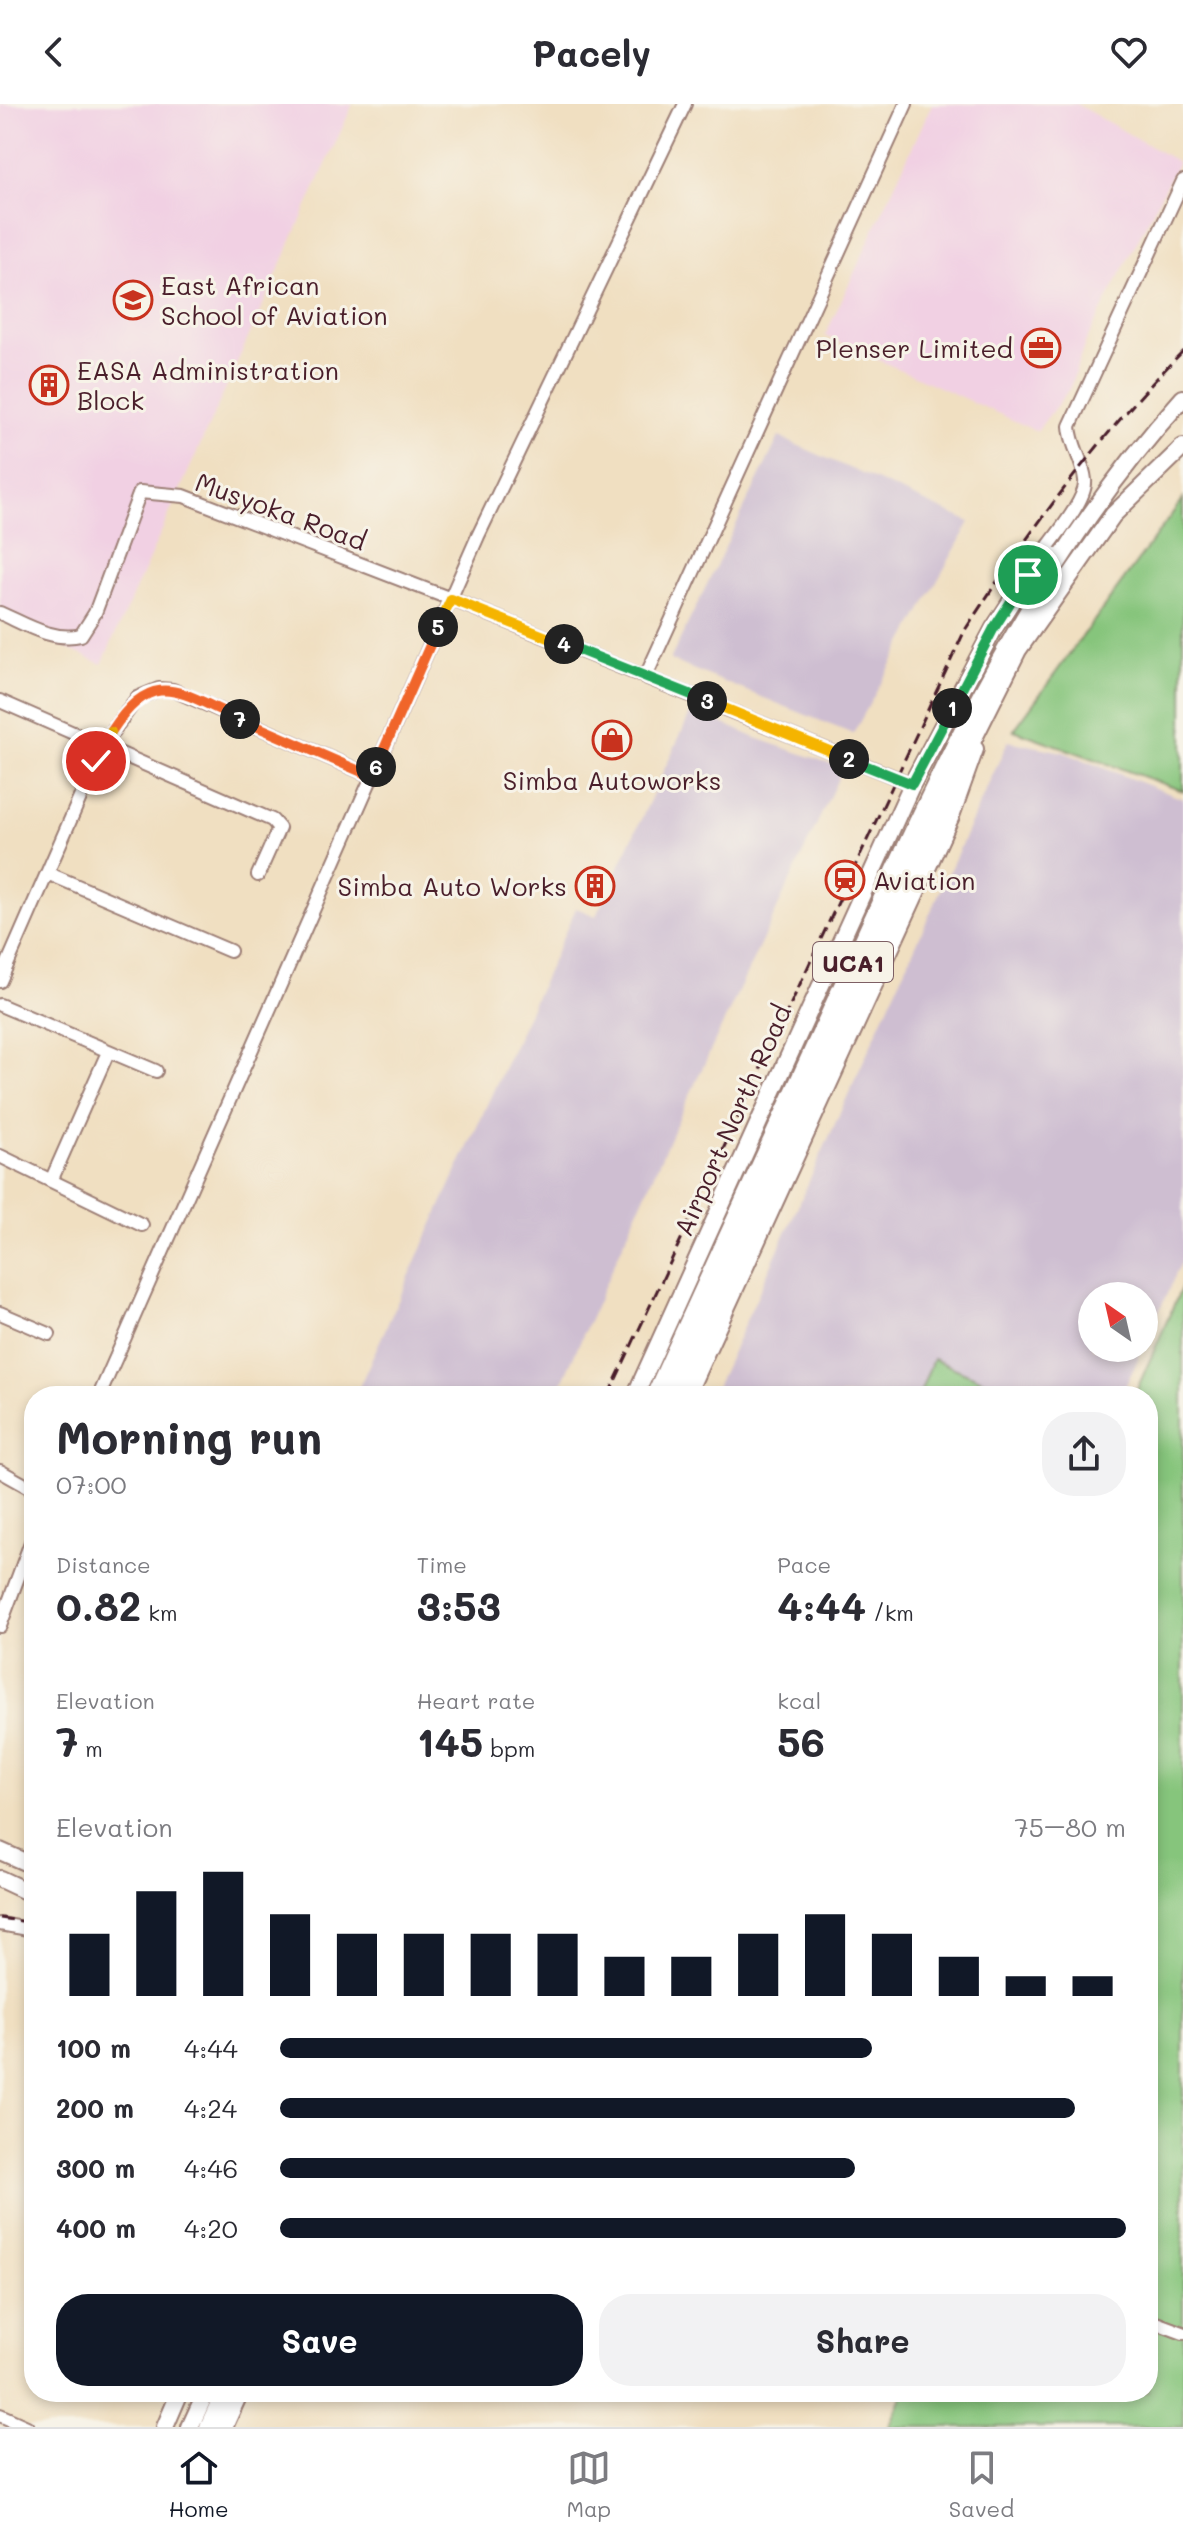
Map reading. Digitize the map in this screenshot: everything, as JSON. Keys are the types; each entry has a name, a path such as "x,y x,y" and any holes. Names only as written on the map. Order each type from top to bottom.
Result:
{"main road":[{"name":"Airport North Road","path":"645,1386 981,689 1073,540 1129,461 1183,398"},
{"name":"UCA1","path":"675,1386 976,734 1018,650 1094,538 1132,495 1183,447"},
{"name":"Airport North Road","path":"645,1386 912,784 994,628 1022,585 1073,540"},
{"name":"UCA1","path":"691,1386 964,788 975,751 976,734"},
{"path":"0,1851 24,1862"},
{"path":"0,1879 24,1890"},
{"path":"165,2427 176,2402"},
{"path":"190,2427 201,2402"},
{"path":"208,2427 219,2402"},
{"path":"224,2427 235,2402"}],"street":[{"path":"103,1386 451,599 685,104"},
{"path":"646,676 906,104"},
{"path":"1022,585 1085,489 1082,463 1071,444 1070,426 1183,181"},
{"name":"Musyoka Road","path":"0,613 45,633 68,638 81,635 95,613 140,492 184,496 451,599"},
{"path":"451,599 912,784"},
{"path":"0,981 103,745 137,698 159,689 173,690 371,776"},
{"path":"0,701 277,824 277,832 258,875"},
{"path":"47,873 230,951"},
{"path":"0,1005 156,1071"},
{"path":"51,1181 108,1052"},
{"path":"0,1156 142,1225"},
{"path":"0,1313 49,1334"},
{"path":"0,1471 24,1484"},
{"path":"1,1621 24,1560"},
{"path":"0,1924 24,1928"},
{"path":"1158,2324 1183,2333"},
{"path":"0,2415 27,2427"}],"shaded area":[{"name":"East African School of Aviation","path":"0,104 353,104 102,664 0,619"},
{"path":"932,104 1076,104 1178,162 1085,343 1070,388 1037,431 825,336"},
{"path":"779,437 970,522 853,734 670,660"},
{"path":"692,710 756,738 843,768 672,1133 560,1386 360,1386 576,908 596,916"},
{"path":"1008,741 1063,752 1183,799 1183,1258 1158,1314 1158,1282 1078,1282 1078,1362 1137,1362 1126,1386 717,1386"}],"green space":[{"path":"1183,499 1183,791 1014,730"},
{"path":"1183,1284 1183,2427 889,2427 900,2402 1158,2402 1158,1386 1138,1386 1149,1362 1158,1362 1158,1341"},
{"path":"933,1359 996,1386 923,1386"}],"railway":[{"path":"613,1386 965,630 1015,556 1094,450 1183,351"},
{"path":"0,1918 24,1922"}],"place":[{"name":"East African School of Aviation","path":"133,300"},
{"name":"Plenser Limited","path":"1041,348"},
{"name":"EASA Administration Block","path":"49,385"},
{"name":"Simba Autoworks","path":"612,740"},
{"name":"Aviation","path":"845,880"},
{"name":"Simba Auto Works","path":"595,886"}],"route":[{"path":"96,761 129,705 147,692 159,689 173,690 371,776 451,599 912,784 994,628 1028,575"}]}
